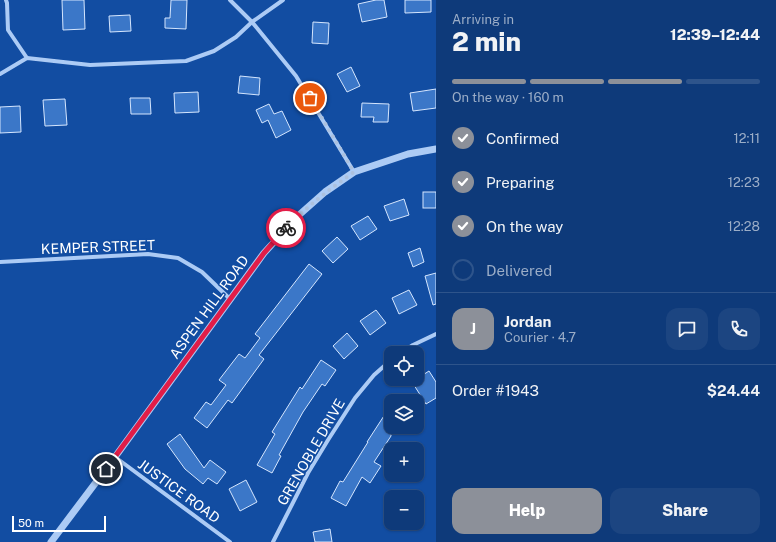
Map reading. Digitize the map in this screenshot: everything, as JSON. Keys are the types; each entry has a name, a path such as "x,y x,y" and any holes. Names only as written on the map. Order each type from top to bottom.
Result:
{"street":[{"path":"6,0 8,30 27,58"},
{"path":"230,0 252,22 296,76 354,172"},
{"path":"0,74 27,58 90,65 186,61 214,51 236,38 252,22 283,0"},
{"name":"ASPEN HILL ROAD","path":"51,542 264,253 299,214 325,192 354,172 408,154 436,148"},
{"name":"KEMPER STREET","path":"0,262 148,254 178,258 202,272 230,299"},
{"path":"411,346 436,334"},
{"name":"GRENOBLE DRIVE","path":"273,542 308,473 328,440 355,398 374,375 384,366"},
{"name":"JUSTICE ROAD","path":"115,457 230,542"}],"building":[{"path":"62,0 84,0 85,29 63,30"},
{"path":"171,0 187,0 186,29 165,28 165,18 170,18"},
{"path":"376,0 384,0 387,17 362,22 358,4"},
{"path":"405,0 431,0 431,12 405,13"},
{"path":"130,15 131,31 110,32 109,16"},
{"path":"313,22 329,23 328,44 312,43"},
{"path":"351,67 360,86 347,92 337,74"},
{"path":"240,76 260,78 259,95 238,93"},
{"path":"436,89 436,108 413,111 410,93"},
{"path":"198,92 199,112 175,113 174,93"},
{"path":"130,98 150,98 151,114 131,114"},
{"path":"65,99 67,125 45,126 43,100"},
{"path":"362,103 389,104 388,122 373,122 374,117 361,117"},
{"path":"269,104 274,114 282,111 291,130 276,138 268,120 262,123 256,110"},
{"path":"20,106 21,132 0,133 0,107"},
{"path":"423,192 436,192 436,208 423,208"},
{"path":"404,199 409,215 390,221 384,206"},
{"path":"368,216 377,229 360,240 351,226"},
{"path":"337,237 348,249 333,263 322,251"},
{"path":"420,248 424,262 413,267 408,253"},
{"path":"309,264 322,274 259,355 264,359 232,403 228,400 207,428 194,418 206,402 211,405 226,385 219,380 239,354 245,358 260,338 255,334"},
{"path":"436,273 436,304 433,305 425,276"},
{"path":"409,290 417,305 399,314 392,298"},
{"path":"376,310 386,323 370,335 360,321"},
{"path":"347,333 358,346 344,359 333,346"},
{"path":"321,360 336,370 325,386 322,384 303,412 279,455 281,456 272,473 257,465 275,434 272,432 300,387 302,389"},
{"path":"429,371 436,382 436,398 426,404 424,401 424,394 420,394 415,386 424,386 424,374"},
{"path":"384,416 384,434 391,434 391,436 387,442 384,442 384,447 374,462 381,466 370,483 362,477 346,506 331,498 340,481 343,482"},
{"path":"180,434 204,468 210,460 226,472 217,484 208,478 203,484 185,469 167,444"},
{"path":"246,480 257,502 240,511 229,489"},
{"path":"330,529 332,542 315,542 313,532"}],"way so far":[{"path":"286,228 299,214 325,192 354,172 310,98"}],"route":[{"path":"106,469 264,253 286,228"}]}
